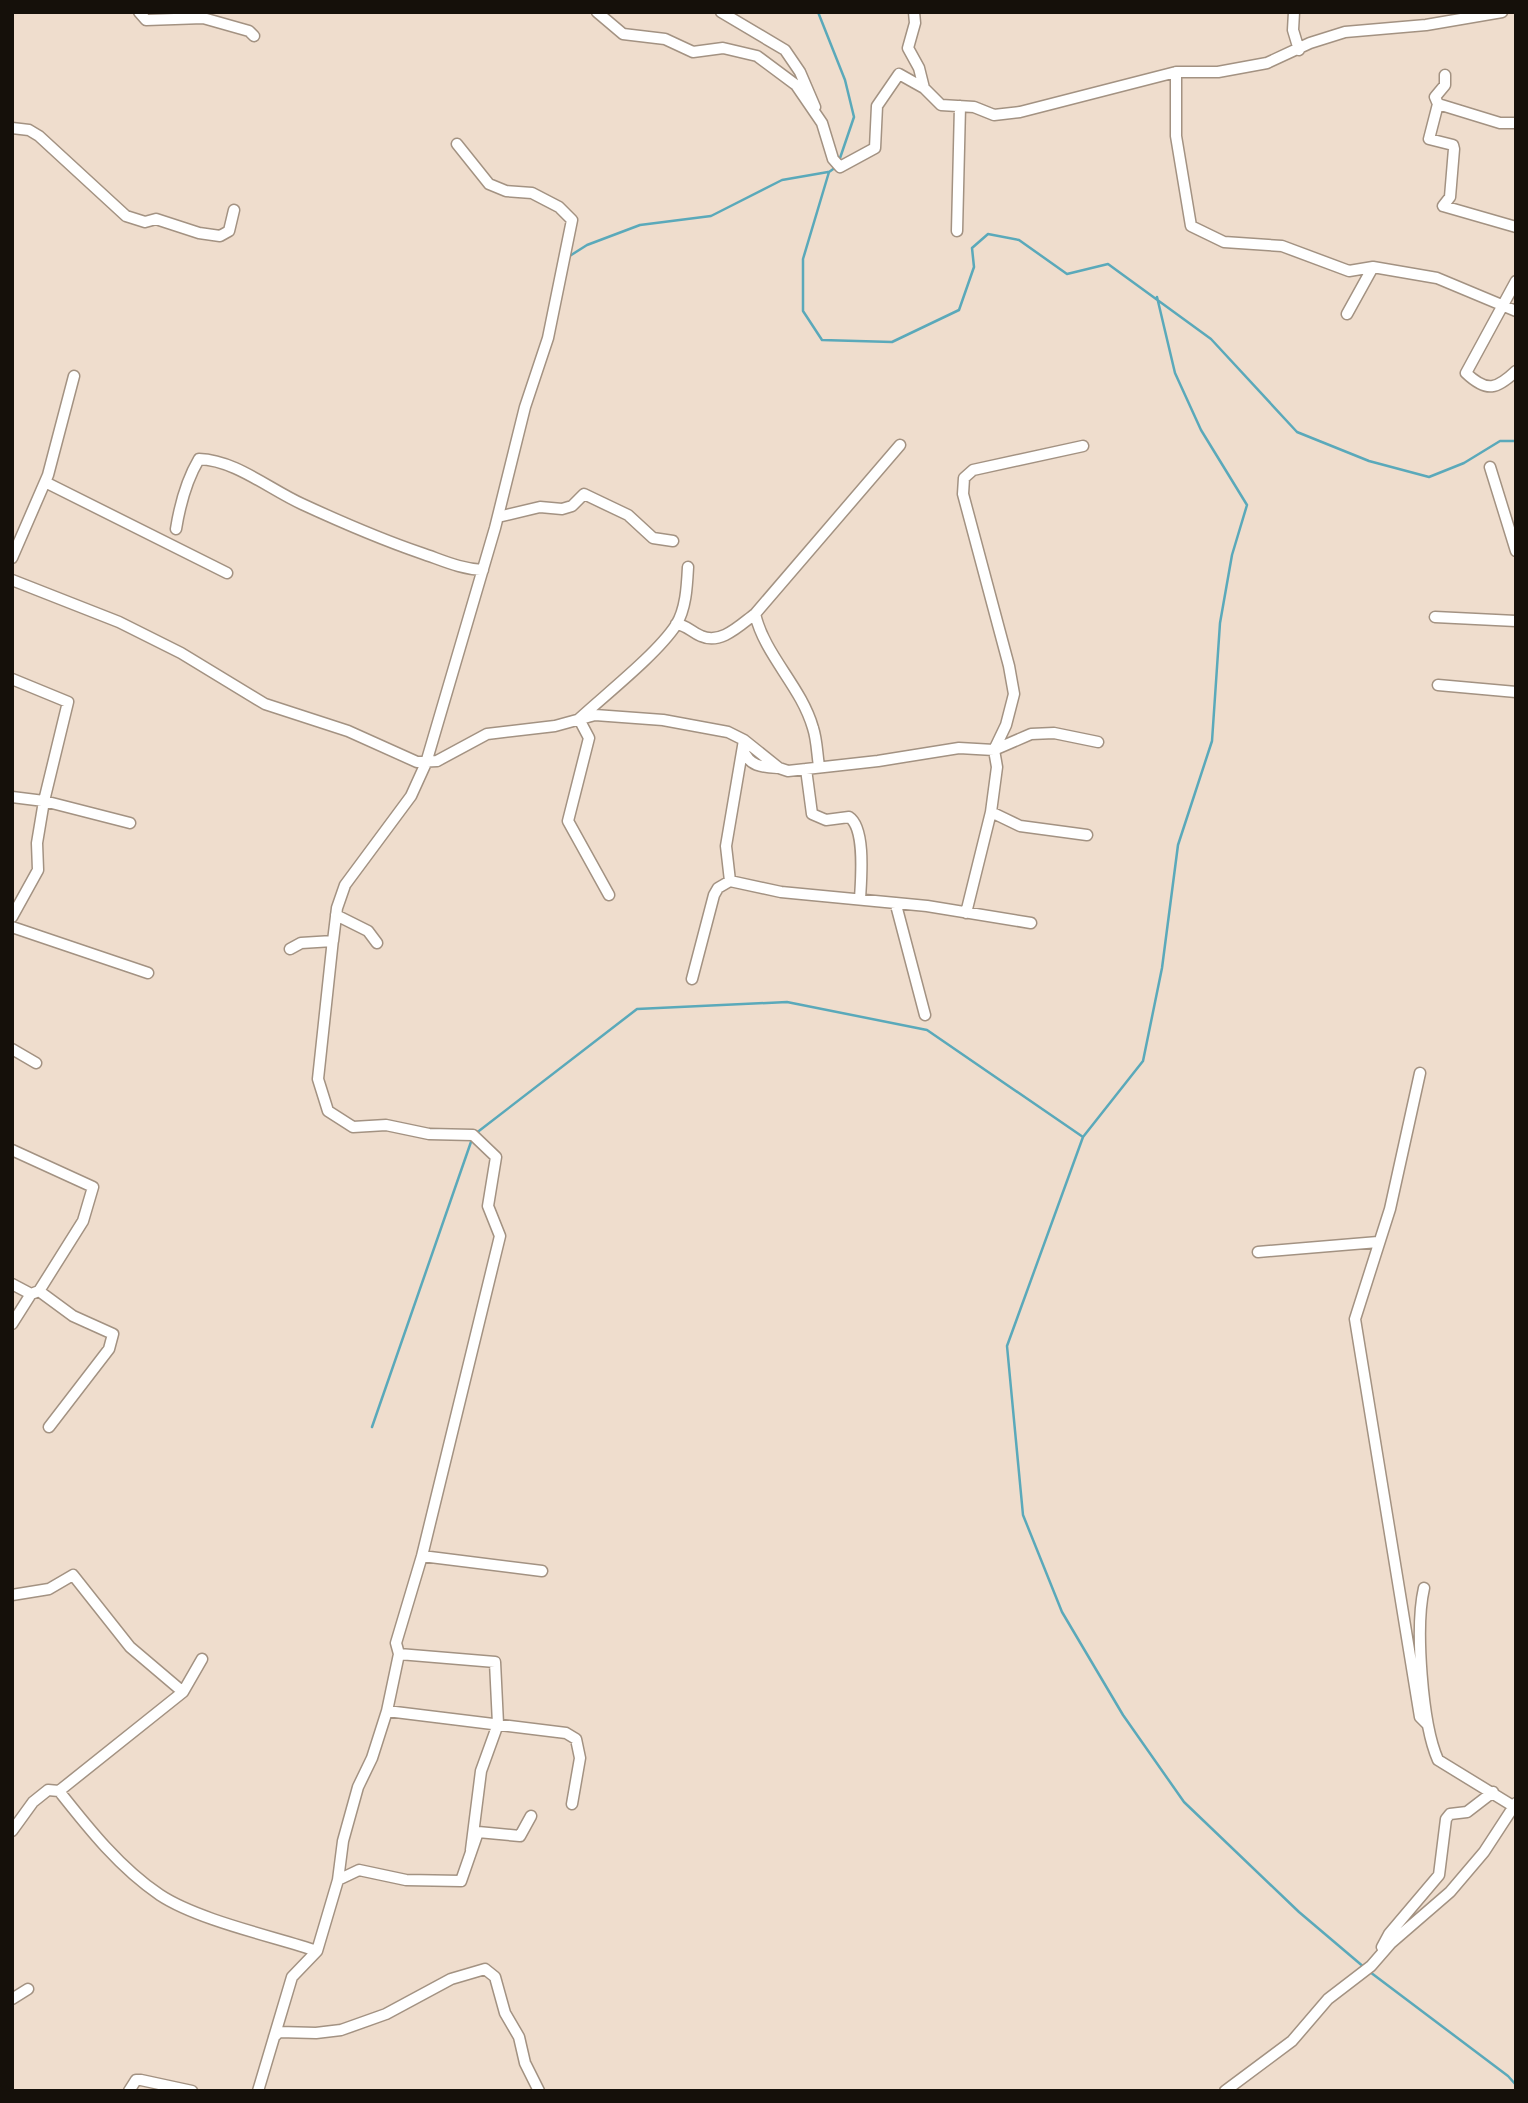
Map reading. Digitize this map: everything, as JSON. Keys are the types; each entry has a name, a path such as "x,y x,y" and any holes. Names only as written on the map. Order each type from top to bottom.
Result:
{"street":[{"path":"139,12 146,20 203,18 250,31 254,36"},
{"path":"597,12 624,34 665,39 693,52 723,48 757,56 792,80 826,132 837,167 846,166 875,148 877,106 899,74 924,88 941,105 981,109 994,115 1020,113 1176,72 1203,73 1240,69 1276,61 1310,43 1361,29 1426,26 1502,12"},
{"path":"722,12 785,50 800,72 814,102 816,114"},
{"path":"914,12 915,23 908,48 919,68 924,88"},
{"path":"1294,12 1293,30 1299,50"},
{"path":"1424,12 1426,26"},
{"path":"1176,72 1175,136 1191,226 1224,242 1282,246 1349,271 1373,267 1437,278 1516,311"},
{"path":"1445,75 1445,85 1435,97 1438,104 1429,139 1453,145 1454,149 1450,197 1443,206 1516,227"},
{"path":"1438,104 1500,123 1516,123"},
{"path":"957,231 960,106"},
{"path":"12,128 29,130 39,136 65,163 126,216 145,222 156,219 199,233 220,236 229,231 234,210"},
{"path":"258,2091 292,1977 317,1951 338,1880 343,1841 354,1799 387,1711 399,1654 396,1643 422,1556 500,1236 488,1206 496,1157 473,1135 429,1134 386,1125 353,1127 327,1111 318,1079 336,915 345,885 411,796 426,763 498,517 525,407 548,338 572,220 559,207 532,193 506,191 488,184 457,144"},
{"path":"1347,314 1373,267"},
{"path":"1516,281 1466,373 1488,387 1497,387 1516,371"},
{"path":"12,558 45,482 74,376"},
{"path":"676,624 685,625 709,638 723,637 755,614 900,445"},
{"path":"966,913 991,812 998,767 994,750 1006,725 1014,695 1009,666 963,494 964,478 973,470 1083,446"},
{"path":"176,529 179,507 193,469 199,459 209,459 398,547 466,569 483,570"},
{"path":"1490,467 1516,551"},
{"path":"45,482 227,573"},
{"path":"498,517 540,507 562,509 572,506 584,494 628,515 653,538 673,541"},
{"path":"579,719 634,669 676,624 687,593 688,567"},
{"path":"12,580 144,634 200,663 265,704 348,731 406,758 426,763 437,761 487,734 544,728 595,715 663,720 721,730 779,768 788,771 959,748 994,750 1031,734 1054,733 1098,741"},
{"path":"755,614 760,634 796,691 813,727 819,766"},
{"path":"1435,617 1516,621"},
{"path":"12,679 68,702 44,801 37,843 37,870 12,917"},
{"path":"1438,685 1516,692"},
{"path":"579,719 589,738 568,821 609,895"},
{"path":"730,881 726,846 743,744"},
{"path":"806,769 810,802 815,817 853,819 863,860 860,899"},
{"path":"12,797 44,801 130,823"},
{"path":"991,812 1020,826 1087,835"},
{"path":"692,979 714,895 718,888 730,881 781,892 860,899 1031,923"},
{"path":"896,905 925,1015"},
{"path":"336,915 368,931 377,943"},
{"path":"12,927 148,973"},
{"path":"289,949 301,943 333,939"},
{"path":"12,1049 36,1063"},
{"path":"1420,1073 1390,1209 1355,1319 1417,1703 1420,1717 1427,1724"},
{"path":"12,1150 93,1187 83,1221 12,1324"},
{"path":"1258,1252 1378,1242"},
{"path":"12,1284 35,1293 73,1316 113,1334 108,1349 50,1427"},
{"path":"422,1556 542,1571"},
{"path":"12,1595 49,1589 74,1575 130,1647 183,1692"},
{"path":"1225,2090 1292,2041 1328,2000 1354,1981 1450,1892 1476,1863 1514,1804 1438,1760 1427,1724 1420,1614 1424,1588"},
{"path":"399,1654 495,1662 498,1724 481,1771 471,1850"},
{"path":"12,1831 33,1802 48,1790 59,1791 183,1692 202,1659"},
{"path":"387,1711 566,1733 576,1739 580,1758 572,1804"},
{"path":"59,1791 92,1835 160,1895 203,1913 317,1951"},
{"path":"1374,1962 1389,1934 1439,1875 1446,1819 1450,1814 1467,1812 1493,1792"},
{"path":"338,1880 359,1870 407,1880 461,1881 478,1832 520,1836 531,1816"},
{"path":"274,2037 279,2032 316,2034 341,2030 386,2014 451,1979 485,1969 495,1977 505,2014 520,2037 525,2063 539,2091"},
{"path":"12,2000 28,1989"},
{"path":"129,2091 136,2080 141,2080 192,2091"}],"waterway":[{"path":"818,12 845,80 854,117 839,161"},
{"path":"836,167 829,172 803,259 803,311 822,340 892,342 959,310 974,267 972,248 988,234 1019,240 1067,274 1108,264 1211,339 1297,432 1369,461 1429,477 1464,463 1500,441 1516,441"},
{"path":"568,257 587,245 640,225 711,216 782,180 828,172"},
{"path":"1157,297 1175,373 1201,430 1247,505 1232,555 1220,623 1212,741 1178,845 1162,968 1143,1061 1083,1137 1007,1346 1023,1515 1062,1612 1123,1715 1184,1802 1299,1912 1365,1968"},
{"path":"475,1134 637,1009 787,1002 927,1030 1083,1137"},
{"path":"372,1427 472,1139"},
{"path":"1370,1972 1508,2076 1516,2085"}]}
